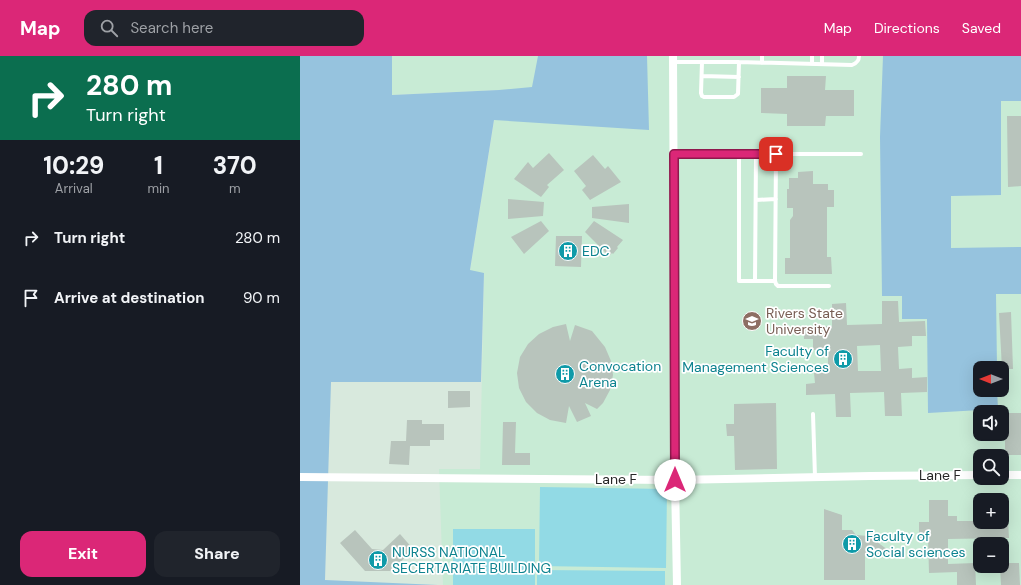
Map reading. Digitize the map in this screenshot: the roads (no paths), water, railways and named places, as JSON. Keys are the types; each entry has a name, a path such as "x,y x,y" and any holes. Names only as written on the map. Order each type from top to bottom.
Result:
{"street":[{"path":"673,59 675,480 677,585"},
{"name":"Lane F","path":"300,477 675,480 973,475"},
{"path":"1009,475 1021,475"}],"lane":[{"path":"762,56 762,63"},
{"path":"812,56 812,64"},
{"path":"822,56 822,64"},
{"path":"673,59 702,62 852,65 857,63 859,56"},
{"path":"702,62 702,96 734,97 738,94 739,62"},
{"path":"702,76 739,76"},
{"path":"674,154 860,154"},
{"path":"739,154 739,281 775,281"},
{"path":"756,154 756,281"},
{"path":"776,154 776,284 778,286 828,286"},
{"path":"756,200 776,199"},
{"path":"814,414 815,477"}],"place":[{"name":"EDC","path":"568,251"},
{"name":"Rivers State University","path":"752,321"},
{"name":"Faculty of Management Sciences","path":"843,359"},
{"name":"Convocation Arena","path":"565,374"},
{"name":"Faculty of Social sciences","path":"852,544"},
{"name":"NURSS NATIONAL SECERTARIATE BUILDING","path":"378,560"}]}
